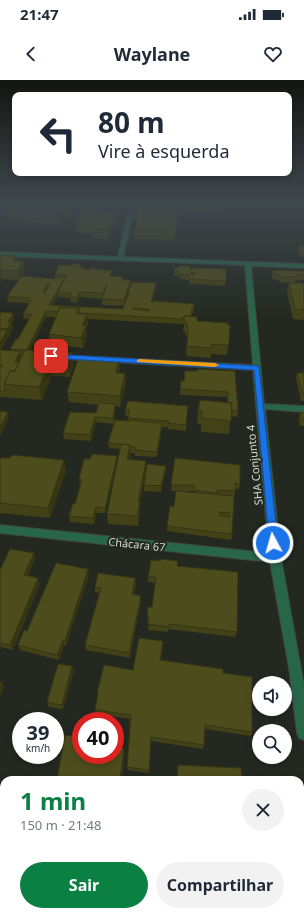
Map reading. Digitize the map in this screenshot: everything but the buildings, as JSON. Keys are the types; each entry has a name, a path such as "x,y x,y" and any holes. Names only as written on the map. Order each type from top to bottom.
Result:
{"street":[{"path":"120,259 124,242"},
{"path":"0,254 248,265 304,266"},
{"name":"SHA Conjunto 4","path":"248,265 275,558 300,669 304,733"},
{"path":"51,356 257,368"},
{"path":"260,406 304,409"},
{"name":"Chácara 67","path":"0,529 275,558"}],"slow traffic":[{"path":"139,361 215,365"}],"route":[{"path":"51,356 257,368 273,543"}]}
